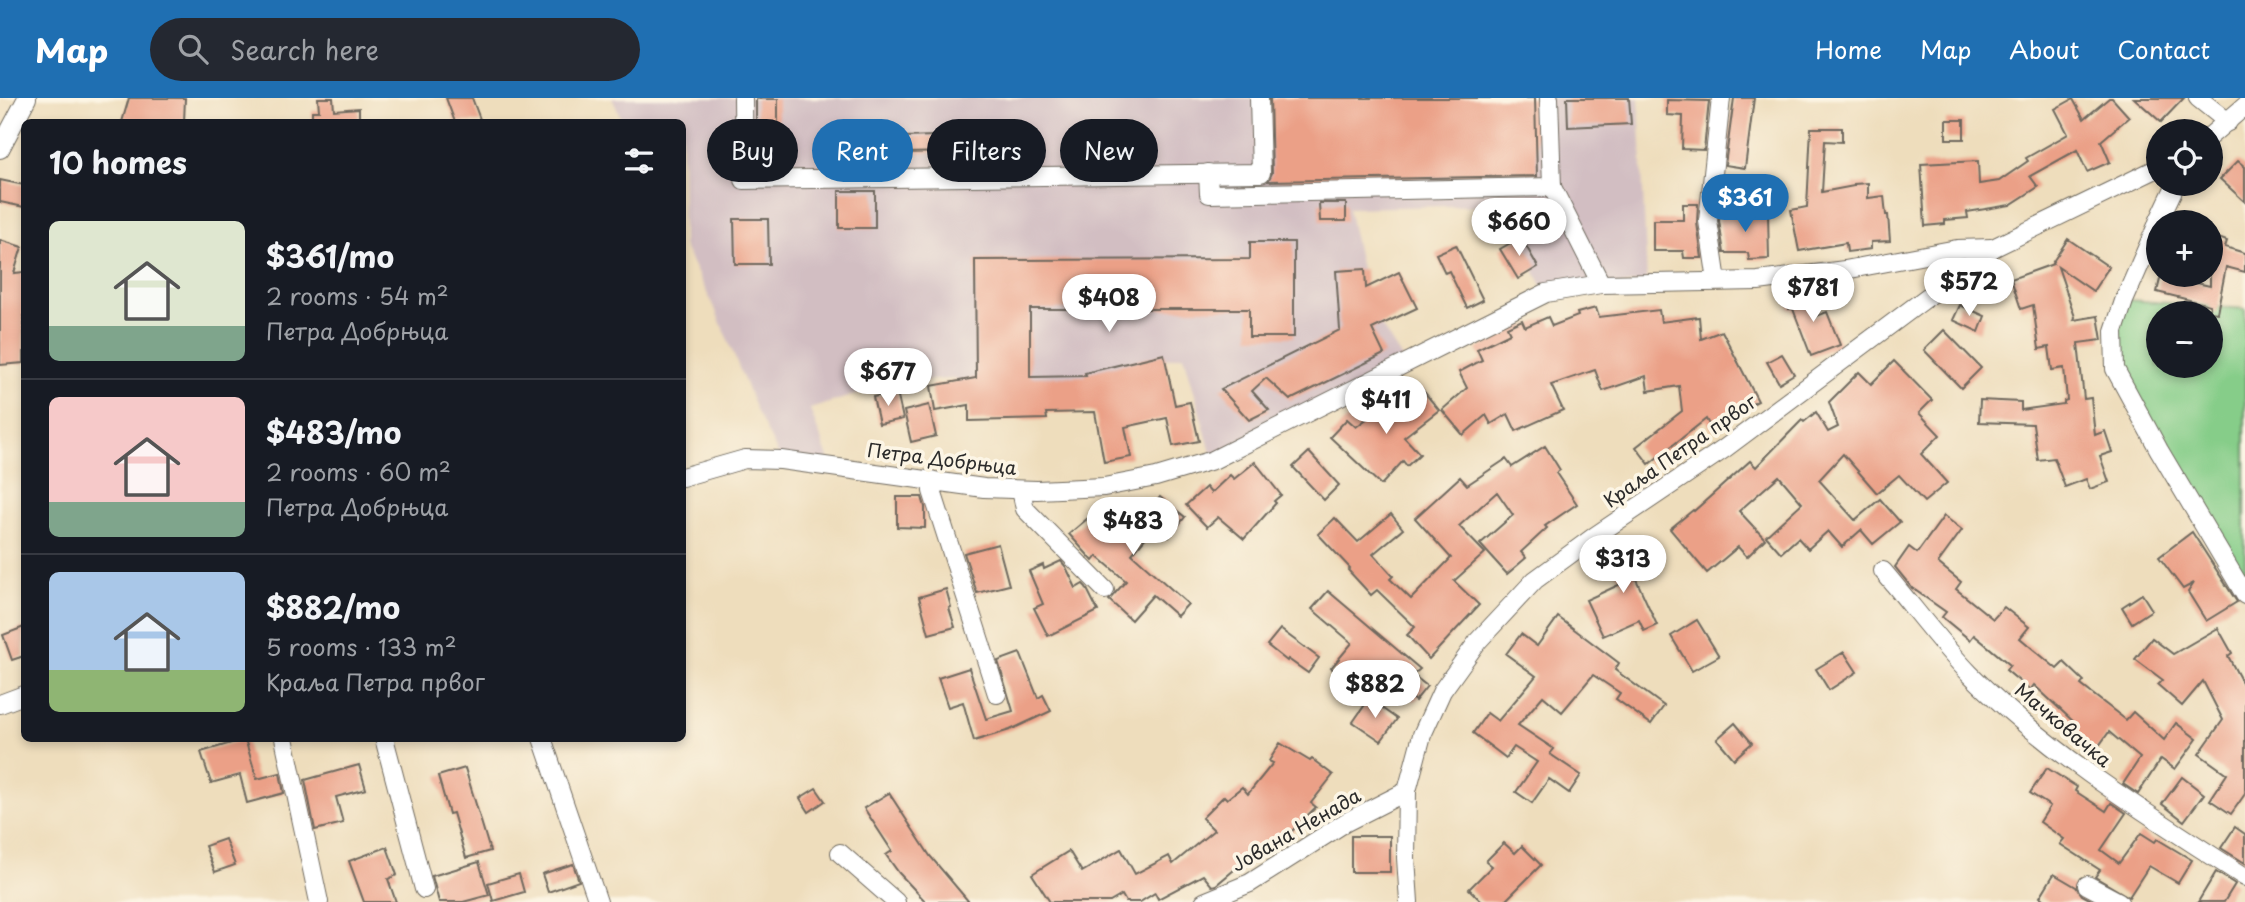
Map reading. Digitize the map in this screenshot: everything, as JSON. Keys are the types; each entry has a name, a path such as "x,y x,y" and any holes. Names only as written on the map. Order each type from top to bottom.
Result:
{"street":[{"path":"0,149 27,98"},
{"path":"743,98 744,180 1261,173 1259,98"},
{"path":"1549,98 1552,187 1601,284"},
{"path":"1717,281 1709,221 1721,98"},
{"path":"2198,98 2228,122"},
{"path":"2223,126 2245,106"},
{"path":"1208,173 1209,194 1552,187"},
{"name":"Краља Петра првог","path":"1409,902 1406,858 1407,791 1422,735 1442,691 1478,640 1535,580 1724,449 1993,248 2146,174"},
{"name":"Петра Добрњца","path":"686,476 745,459 781,460 984,488 1021,490 1104,487 1156,477 1213,460 1546,293 1601,284 1758,281 1832,272 1957,249 1993,248"},
{"path":"2146,251 2114,331 2115,369 2159,450 2245,595"},
{"path":"932,480 936,504 997,694"},
{"path":"1021,490 1025,509 1105,590"},
{"name":"Мачковачка","path":"1884,571 1969,673 2042,738 2106,788 2245,877"},
{"path":"0,704 21,696"},
{"path":"285,742 319,902"},
{"path":"385,742 424,889"},
{"path":"543,742 598,902"},
{"name":"Јована Ненада","path":"1204,902 1250,883 1346,822 1407,791"},
{"path":"841,853 896,902"},
{"path":"2087,885 2119,902"}],"shaded area":[{"path":"612,98 1639,98 1647,282 1546,293 1500,205 1348,208 1363,278 1375,316 1405,363 1213,460 1184,355 1068,382 973,387 953,379 896,382 810,409 831,466 781,460 756,410 716,311 686,251 686,119 622,119"}],"green space":[{"path":"2128,300 2146,301 2146,378 2223,378 2223,307 2245,309 2245,589 2118,368 2118,330"}],"building":[{"path":"129,98 185,98 184,119 123,119"},
{"path":"318,98 333,98 334,110 359,108 359,119 312,119 312,111 319,111"},
{"path":"446,98 472,98 480,119 454,119"},
{"path":"1270,98 1535,98 1537,176 1268,181 1272,173"},
{"path":"1567,98 1629,98 1631,124 1568,127"},
{"path":"1734,98 1754,98 1745,168 1725,165"},
{"path":"2109,98 2129,117 2101,141 2110,162 2087,172 2077,150 2030,176 2038,187 2010,205 1967,212 1968,218 1945,220 1945,224 1925,226 1921,164 1978,161 1979,184 1999,181 2028,161 2026,158 2068,134 2055,109 2073,99 2084,119"},
{"path":"2134,98 2184,98 2164,119 2158,119"},
{"path":"756,99 778,99 778,119 756,119"},
{"path":"1667,100 1709,101 1704,150 1682,149 1683,116 1667,115"},
{"path":"1946,120 1964,120 1964,139 1946,139"},
{"path":"1811,128 1842,128 1842,142 1825,141 1822,192 1868,183 1868,198 1884,196 1890,241 1871,242 1871,249 1847,252 1846,243 1799,251 1791,210 1807,207"},
{"path":"927,136 927,153 913,153 913,137"},
{"path":"2238,161 2245,167 2245,202 2223,182 2223,176"},
{"path":"0,180 21,184 21,206 0,202"},
{"path":"839,191 875,191 875,228 839,228"},
{"path":"1319,203 1346,203 1346,221 1320,221"},
{"path":"1683,204 1698,204 1697,223 1702,258 1684,258 1683,251 1653,251 1653,220 1683,220"},
{"path":"1720,212 1740,212 1740,215 1768,214 1769,259 1749,260 1748,253 1724,253"},
{"path":"734,219 768,219 769,264 735,264"},
{"path":"1521,237 1538,267 1518,279 1500,249"},
{"path":"2068,239 2109,267 2093,291 2058,267 2074,320 2098,316 2102,340 2078,343 2084,399 2091,398 2095,435 2105,431 2112,452 2100,456 2109,482 2090,489 2086,479 2065,487 2054,458 2038,460 2033,424 1979,422 1980,400 2021,402 2021,410 2064,404 2067,400 2064,368 2052,370 2049,347 2039,349 2033,305 2021,309 2011,279 2053,264"},
{"path":"0,240 21,247 14,273 21,272 21,363 0,365"},
{"path":"2223,240 2227,241 2225,247 2245,253 2245,272 2226,267 2223,282"},
{"path":"1250,242 1294,242 1294,337 1249,337 1249,309 1030,309 1030,377 1086,376 1085,373 1164,354 1175,405 1190,402 1199,441 1173,446 1167,418 1125,427 1131,457 1104,462 1095,412 1046,413 1047,419 969,421 969,405 935,411 931,386 976,378 975,260 1250,259"},
{"path":"1456,245 1483,300 1467,308 1449,271 1445,273 1436,254"},
{"path":"1365,269 1366,288 1399,272 1417,308 1372,329 1384,354 1290,400 1266,378 1252,391 1269,410 1249,420 1221,389 1340,330 1336,271"},
{"path":"2158,287 2222,287 2219,301 2194,301 2157,292"},
{"path":"1813,293 1814,317 1827,312 1840,345 1811,356 1793,309 1789,309 1788,294"},
{"path":"1960,305 1985,316 1979,332 1953,320"},
{"path":"1596,308 1599,317 1659,310 1661,322 1699,317 1701,339 1722,331 1758,401 1728,416 1730,420 1712,430 1706,419 1649,464 1636,447 1682,411 1679,386 1648,391 1646,376 1603,391 1595,370 1551,385 1563,410 1516,431 1508,414 1491,424 1486,415 1463,435 1442,410 1467,388 1459,372 1482,360 1477,349 1510,333 1507,327 1522,320 1525,327 1548,317 1552,326 1578,316 1577,313"},
{"path":"1944,330 1981,368 1961,388 1924,350"},
{"path":"1782,354 1794,374 1779,383 1767,362"},
{"path":"1894,361 1932,400 1919,413 1940,435 1921,454 1947,483 1924,502 1899,475 1877,493 1843,454 1819,480 1855,520 1880,499 1900,522 1873,544 1861,530 1842,547 1828,531 1808,549 1798,538 1781,553 1766,536 1802,503 1779,476 1739,511 1765,539 1747,557 1738,547 1707,573 1670,529 1750,461 1756,467 1802,420 1804,422 1816,412 1828,432 1838,427 1829,402 1859,372 1871,384"},
{"path":"1421,388 1439,410 1404,437 1420,454 1407,466 1403,461 1381,485 1330,437 1347,419 1356,427 1385,405 1390,411"},
{"path":"897,392 903,419 879,424 873,397"},
{"path":"929,405 936,436 911,442 904,411"},
{"path":"1545,446 1560,470 1556,473 1577,504 1545,526 1547,528 1521,552 1526,558 1507,574 1480,544 1513,515 1497,492 1459,526 1485,553 1454,581 1479,605 1429,659 1407,635 1415,627 1377,590 1371,595 1318,534 1335,518 1358,542 1391,514 1403,529 1373,554 1393,576 1390,579 1411,599 1451,558 1415,518 1460,477 1467,485 1506,459 1512,467"},
{"path":"1309,452 1339,485 1324,500 1293,467"},
{"path":"1255,462 1281,495 1244,539 1218,517 1207,527 1186,505 1206,487 1211,493 1230,475 1234,479"},
{"path":"897,497 922,497 925,528 897,527"},
{"path":"1160,497 1185,517 1169,537 1155,526 1132,554 1188,604 1177,616 1153,595 1131,620 1109,600 1126,581 1097,556 1093,561 1069,534 1087,519 1102,536 1121,512 1138,526"},
{"path":"1944,516 1962,530 1938,563 1961,582 1956,589 1993,619 2004,607 2029,627 2020,638 2057,669 2064,662 2084,681 2081,685 2126,720 2133,712 2164,740 2176,723 2197,739 2175,769 2161,759 2138,794 2123,784 2140,758 2109,732 2093,754 2069,736 2077,725 2034,685 2030,690 2006,670 2010,665 1974,635 1970,640 1942,617 1946,612 1912,588 1895,567 1909,547 1917,553"},
{"path":"2192,532 2237,602 2206,621 2188,592 2194,583 2183,589 2159,557"},
{"path":"1632,541 1650,568 1635,577 1657,625 1644,631 1639,620 1603,636 1586,600 1623,583 1607,557"},
{"path":"998,544 1009,585 977,593 964,553"},
{"path":"1061,561 1076,588 1083,584 1086,587 1098,611 1048,636 1034,608 1043,604 1029,571 1043,565 1044,569"},
{"path":"946,589 955,627 929,634 919,597"},
{"path":"1328,591 1420,669 1413,675 1427,686 1415,701 1370,665 1353,685 1331,668 1352,643 1312,609"},
{"path":"2142,594 2152,610 2132,623 2122,607"},
{"path":"1558,617 1619,663 1615,670 1664,706 1651,724 1616,699 1620,693 1593,675 1562,712 1543,696 1518,725 1554,749 1550,754 1581,775 1569,793 1549,779 1532,803 1516,792 1537,762 1514,747 1506,758 1473,733 1487,713 1498,721 1536,676 1506,654 1521,634 1537,646"},
{"path":"1697,620 1719,656 1692,671 1671,636"},
{"path":"21,628 21,657 12,660 3,635"},
{"path":"2218,628 2232,653 2228,656 2245,688 2245,794 2231,814 2210,800 2227,774 2199,754 2223,720 2203,681 2182,706 2158,685 2163,680 2135,659 2152,638 2173,654"},
{"path":"1280,629 1319,658 1308,673 1267,645"},
{"path":"1844,652 1857,672 1829,690 1816,669"},
{"path":"1020,653 1038,698 1043,695 1051,711 1010,730 974,741 963,702 948,707 938,678 969,668 986,719 1013,711 998,661"},
{"path":"1369,699 1397,719 1381,741 1353,722"},
{"path":"1735,723 1752,743 1734,759 1717,739"},
{"path":"235,742 246,742 257,779 280,773 284,793 247,803 240,775 211,783 201,752"},
{"path":"1280,743 1310,761 1312,759 1333,775 1311,803 1316,807 1276,847 1272,843 1216,885 1212,886 1203,875 1158,899 1155,893 1140,902 1126,902 1122,895 1110,902 1050,902 1032,874 1069,851 1082,872 1121,849 1135,874 1169,856 1173,864 1214,830 1202,818 1224,796 1227,799 1242,787 1248,794 1273,763 1269,761"},
{"path":"359,765 366,789 336,797 343,823 315,830 305,780"},
{"path":"465,768 490,851 466,858 453,813 449,814 438,776"},
{"path":"2047,768 2077,787 2075,791 2106,811 2111,803 2126,813 2101,850 2119,863 2141,833 2155,842 2157,839 2192,860 2178,883 2149,866 2129,897 2095,877 2100,870 2060,844 2064,839 2040,822 2050,806 2030,793"},
{"path":"2182,777 2204,794 2184,821 2162,804"},
{"path":"816,788 825,801 809,812 800,798"},
{"path":"889,793 930,856 969,902 926,902 899,873 886,855 892,851 864,808"},
{"path":"2235,827 2245,834 2245,863 2221,848"},
{"path":"1351,836 1390,836 1390,872 1351,872"},
{"path":"225,839 235,865 215,872 205,846"},
{"path":"1504,843 1515,853 1522,846 1541,865 1504,902 1482,902 1469,889 1492,866 1486,861"},
{"path":"387,847 397,875 388,879 396,902 364,902 349,861"},
{"path":"479,862 489,895 463,902 439,902 432,876"},
{"path":"573,864 579,881 548,892 542,874"},
{"path":"2216,872 2235,884 2224,902 2198,902"},
{"path":"519,874 524,892 493,901 488,883"},
{"path":"2054,874 2095,902 2049,902 2040,897"}]}
